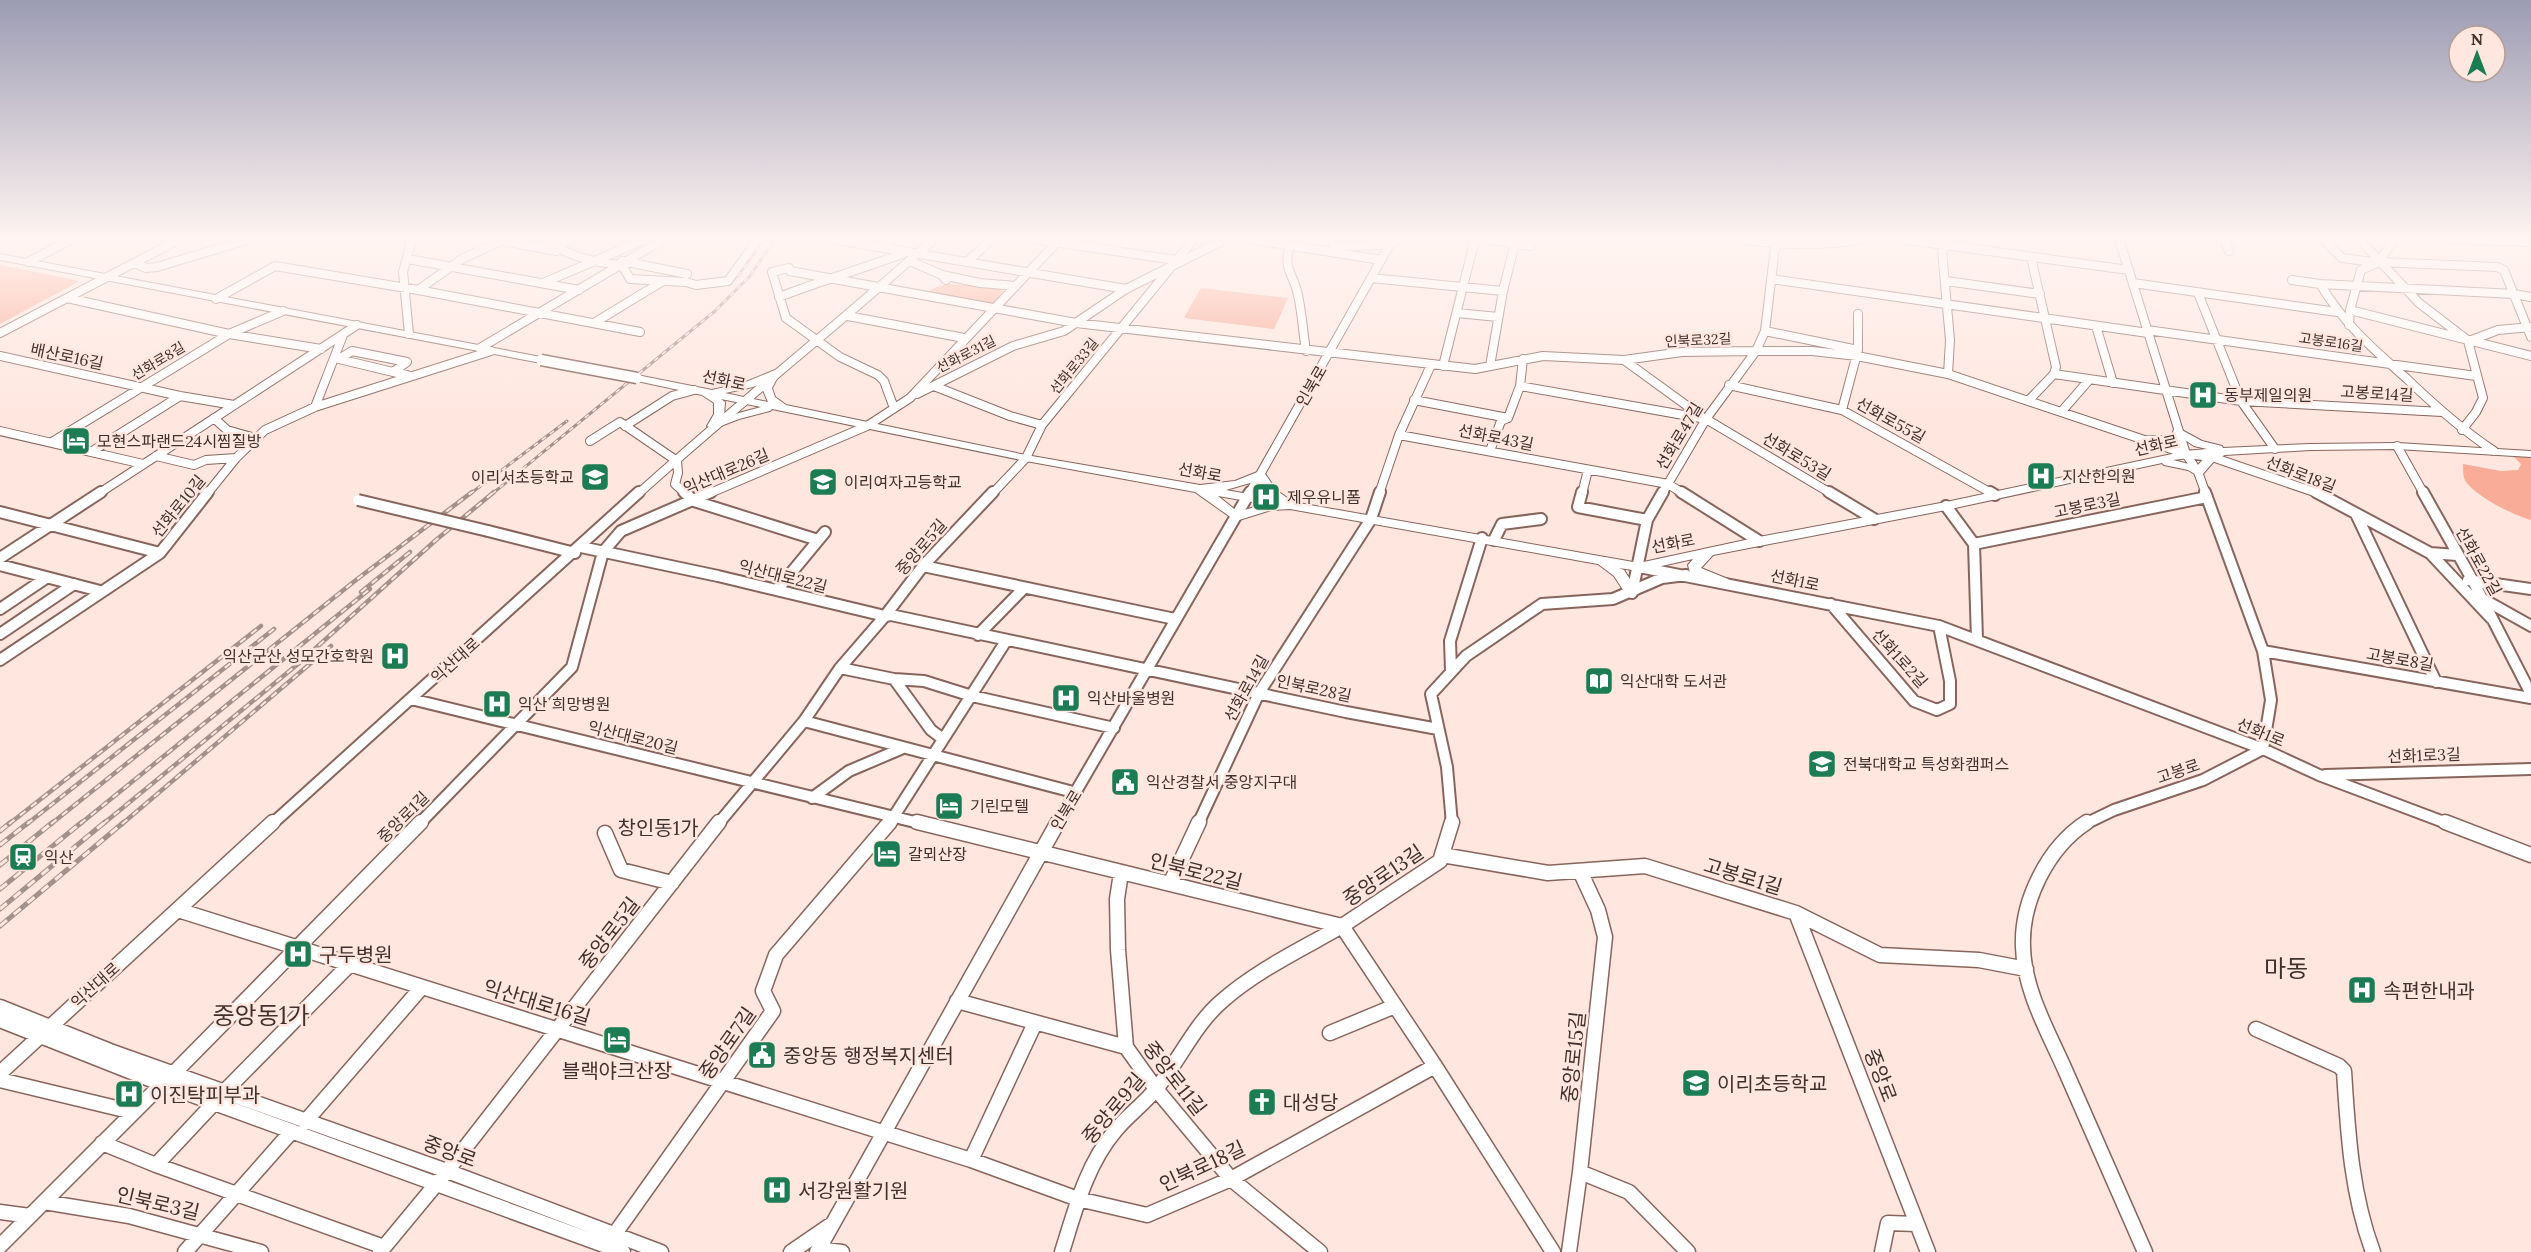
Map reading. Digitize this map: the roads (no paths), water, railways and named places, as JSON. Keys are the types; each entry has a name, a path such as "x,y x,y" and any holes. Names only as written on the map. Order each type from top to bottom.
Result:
{"main road":[{"path":"208,297 485,350"},
{"name":"선화로","path":"485,350 637,378 1026,458 1639,567 1759,541 1946,506 2158,462 2186,454 2397,446 2531,454"},
{"path":"699,391 749,385 775,373"},
{"path":"775,373 767,388 770,398 783,408"},
{"path":"699,391 719,402 720,414 713,426"},
{"path":"713,426 758,409 783,408"},
{"path":"2146,439 2163,441 2177,437 2178,431 2198,444 2240,451"},
{"path":"2146,439 2163,448 2165,452 2158,462 2185,465 2198,472 2212,457 2240,451"},
{"path":"1199,489 1234,486 1260,475 1266,488 1290,505"},
{"path":"1199,489 1227,507 1236,517 1270,506 1290,505"},
{"path":"1708,553 1694,565 1695,570 1723,582"},
{"path":"1588,558 1610,566 1619,573 1632,593"}],"street":[{"path":"405,297 409,334"},
{"path":"457,297 640,332"},
{"name":"선화로10길","path":"0,660 160,552 236,458 255,438 272,427 315,407 485,350 566,297"},
{"path":"594,323 635,297"},
{"path":"779,297 786,318 840,357 878,375 884,381 894,408"},
{"name":"익산대로","path":"0,1073 178,909 713,426 869,297"},
{"name":"인북로32길","path":"937,297 1076,323 1475,369 1543,356 1624,360 1682,352 1858,353 1948,374 2186,454"},
{"path":"910,398 1005,297"},
{"name":"선화로31길","path":"910,398 1013,346 1064,331 1113,297"},
{"name":"선화로33길","path":"1026,458 1042,425 1146,297"},
{"path":"1299,297 1306,351"},
{"name":"인북로","path":"831,1224 1040,854 1361,297"},
{"path":"1443,366 1460,297"},
{"path":"1490,366 1502,297"},
{"name":"선화로47길","path":"1639,567 1647,520 1706,419 1756,351 1765,331 1769,297"},
{"name":"고봉로16길","path":"1901,297 2096,326 2446,370 2476,376"},
{"path":"1947,297 1950,340 1948,374"},
{"path":"2029,400 2054,374 2056,367 2041,297"},
{"path":"2137,297 2186,454 2198,472 2263,651 2271,700 2263,749"},
{"path":"2200,297 2241,401 2275,449"},
{"path":"2236,297 2337,312"},
{"path":"2328,297 2349,325 2389,363 2462,430 2494,451"},
{"path":"2349,325 2354,297"},
{"path":"2414,297 2468,341 2483,398 2476,412 2462,430"},
{"path":"2516,297 2531,337"},
{"path":"0,333 67,298 229,334 321,349"},
{"path":"2350,310 2531,356"},
{"name":"선화로8길","path":"52,442 229,334 283,311"},
{"path":"1457,313 1498,317"},
{"path":"1842,410 1858,353 1858,314"},
{"path":"848,316 964,338"},
{"path":"0,558 357,325"},
{"path":"2096,326 2113,383"},
{"path":"2468,341 2498,330 2529,327"},
{"path":"1765,331 1858,353"},
{"path":"315,407 343,335"},
{"path":"393,372 407,362 352,351 339,359 393,372 408,375"},
{"name":"배산로16길","path":"0,356 141,388 234,405"},
{"path":"1490,451 1501,421 1508,418 1520,386 1523,359"},
{"name":"선화로53길","path":"1624,360 1706,419 1874,519"},
{"name":"선화로14길","path":"1170,884 1259,693 1371,519 1399,435 1431,365"},
{"name":"고봉로14길","path":"2054,374 2241,401 2442,412"},
{"path":"2062,411 2089,380"},
{"name":"선화로55길","path":"1729,385 1842,410 1995,495"},
{"path":"934,386 1010,416 1042,425"},
{"name":"선화로53길","path":"1520,386 1706,419"},
{"path":"626,426 672,396 699,391"},
{"path":"91,452 180,396"},
{"name":"익산대로26길","path":"603,552 621,531 867,426 910,398"},
{"path":"1414,400 1508,418"},
{"path":"214,418 227,430 255,438"},
{"path":"590,441 620,422 678,460 675,484 694,501 822,536 777,590"},
{"path":"0,431 143,464"},
{"name":"선화로43길","path":"1399,435 1668,484"},
{"name":"선화로22길","path":"2397,446 2483,599 2531,696"},
{"name":"선화로18길","path":"2186,454 2212,457 2318,494 2430,553 2491,618"},
{"path":"156,456 194,465 206,460 236,458"},
{"name":"중앙로5길","path":"382,1250 442,1177 672,883 804,721 840,668 885,616 923,566 1026,458"},
{"path":"1588,470 1578,507 1647,520"},
{"path":"1668,484 1759,541"},
{"name":"고봉로3길","path":"1974,544 2207,497"},
{"name":"익산대로22길","path":"358,500 488,531 578,550 603,552 885,616 891,615 1006,641 1148,668"},
{"path":"1946,506 1974,544 1977,639"},
{"path":"0,512 160,552"},
{"path":"2356,514 2436,682"},
{"path":"1451,671 1450,641 1488,539 1502,524 1541,519"},
{"path":"596,534 603,552"},
{"name":"중앙로1길","path":"167,1079 572,667 603,552"},
{"name":"선화로18길","path":"2430,553 2457,555"},
{"path":"0,565 100,591"},
{"path":"923,566 1175,619"},
{"path":"1632,593 1639,567"},
{"name":"선화1로","path":"1639,567 1939,626 2263,749 2319,775 2531,855"},
{"name":"중앙로13길","path":"1553,1252 1435,1065 1342,926 1440,861 1452,823 1447,767 1431,694 1451,671 1466,656 1542,604 1613,599 1632,593 1662,578 1686,575"},
{"path":"0,609 46,578"},
{"path":"2453,578 2531,589"},
{"path":"0,634 74,584"},
{"path":"978,634 1024,588"},
{"path":"2483,599 2531,626"},
{"name":"선화1로2길","path":"1831,604 1914,701 1937,710 1950,704 1950,681 1939,626"},
{"path":"894,818 931,755 972,696 1006,641"},
{"name":"고봉로8길","path":"2263,651 2436,682 2531,696"},
{"path":"840,668 894,679 924,681 972,696 1114,728"},
{"name":"인북로28길","path":"1148,668 1438,729"},
{"path":"894,679 902,695 918,710 935,736 943,739"},
{"name":"익산대로20길","path":"411,699 1040,854"},
{"path":"804,721 1077,793"},
{"path":"812,798 849,771 903,748"},
{"name":"고봉로","path":"2145,1252 2038,1008 2026,969 2021,936 2030,900 2046,863 2069,836 2082,826 2116,810 2217,775 2263,749"},
{"name":"선화1로3길","path":"2319,775 2531,769"},
{"name":"중앙로7길","path":"607,1244 773,1011 763,991 776,955 894,818"},
{"path":"605,833 621,870 672,883"},
{"name":"인북로22길","path":"1040,854 1342,926"},
{"name":"고봉로1길","path":"1442,855 1548,873 1645,866 1796,913 1880,955 1979,960 2026,969"},
{"name":"중앙로15길","path":"1569,1252 1580,1172 1605,937 1598,910 1580,871"},
{"name":"중앙로11길","path":"1121,873 1116,899 1126,1047 1156,1089 1231,1179 1320,1252"},
{"name":"익산대로16길","path":"178,909 884,1132"},
{"name":"중앙로","path":"1796,913 1928,1252"},
{"name":"중앙로9길","path":"1062,1252 1078,1199 1095,1162 1114,1132 1156,1089 1205,1019 1222,1000 1248,982 1342,926"},
{"path":"156,1165 220,1096 351,963"},
{"path":"184,1252 422,987"},
{"path":"957,1001 1126,1047"},
{"path":"1330,1033 1395,1006"},
{"name":"중앙로","path":"0,1007 50,1026 167,1079"},
{"name":"중앙로","path":"0,1020 38,1037 220,1096 442,1177 623,1252"},
{"path":"972,1160 1035,1023"},
{"path":"2256,1029 2339,1066 2344,1071 2348,1136 2356,1197 2362,1226 2373,1252"},
{"name":"인북로18길","path":"884,1132 972,1160 1078,1199 1147,1215 1231,1179 1435,1065"},
{"path":"0,1246 167,1079"},
{"path":"0,1080 133,1112"},
{"path":"102,1143 382,1250"},
{"path":"1580,1172 1629,1192 1688,1252"},
{"name":"인북로3길","path":"44,1202 129,1216 261,1252"},
{"path":"0,1212 30,1216"},
{"path":"1882,1252 1888,1223 1916,1224"},
{"path":"831,1224 822,1251 842,1252"},
{"path":"791,1252 831,1224"},
{"name":"중앙로","path":"607,1244 661,1252"}],"railway":[{"path":"492,494 729,297"},
{"path":"470,494 567,421"},
{"path":"51,824 356,580 472,492"},
{"path":"103,824 298,664 436,540 494,492"},
{"path":"361,592 410,552"},
{"path":"80,824 370,589"},
{"path":"9,824 261,626"},
{"path":"27,824 274,629"},
{"path":"122,824 331,646"},
{"path":"0,831 11,822"},
{"path":"0,845 29,822"},
{"path":"0,865 53,822"},
{"path":"0,889 82,822"},
{"path":"0,909 105,822"},
{"path":"0,926 124,822"}],"place":[{"name":"동부제일의원","path":"2203,395"},
{"name":"모현스파랜드24시찜질방","path":"76,441"},
{"name":"지산한의원","path":"2041,476"},
{"name":"이리서초등학교","path":"595,477"},
{"name":"이리여자고등학교","path":"823,482"},
{"name":"제우유니폼","path":"1266,497"},
{"name":"익산군산 성모간호학원","path":"395,656"},
{"name":"익산대학 도서관","path":"1599,681"},
{"name":"익산바울병원","path":"1066,698"},
{"name":"익산 희망병원","path":"497,704"},
{"name":"전북대학교 특성화캠퍼스","path":"1822,764"},
{"name":"익산경찰서 중앙지구대","path":"1125,782"},
{"name":"기린모텔","path":"949,806"},
{"name":"갈뫼산장","path":"887,854"},
{"name":"익산","path":"23,857"},
{"name":"구두병원","path":"298,954"},
{"name":"속편한내과","path":"2362,990"},
{"name":"블랙야크산장","path":"617,1040"},
{"name":"중앙동 행정복지센터","path":"762,1055"},
{"name":"이리초등학교","path":"1696,1083"},
{"name":"이진탁피부과","path":"129,1094"},
{"name":"대성당","path":"1262,1102"},
{"name":"서강원활기원","path":"777,1190"}],"district":[{"name":"창인동1가","path":"658,827"},
{"name":"마동","path":"2286,968"},
{"name":"중앙동1가","path":"261,1015"}]}
